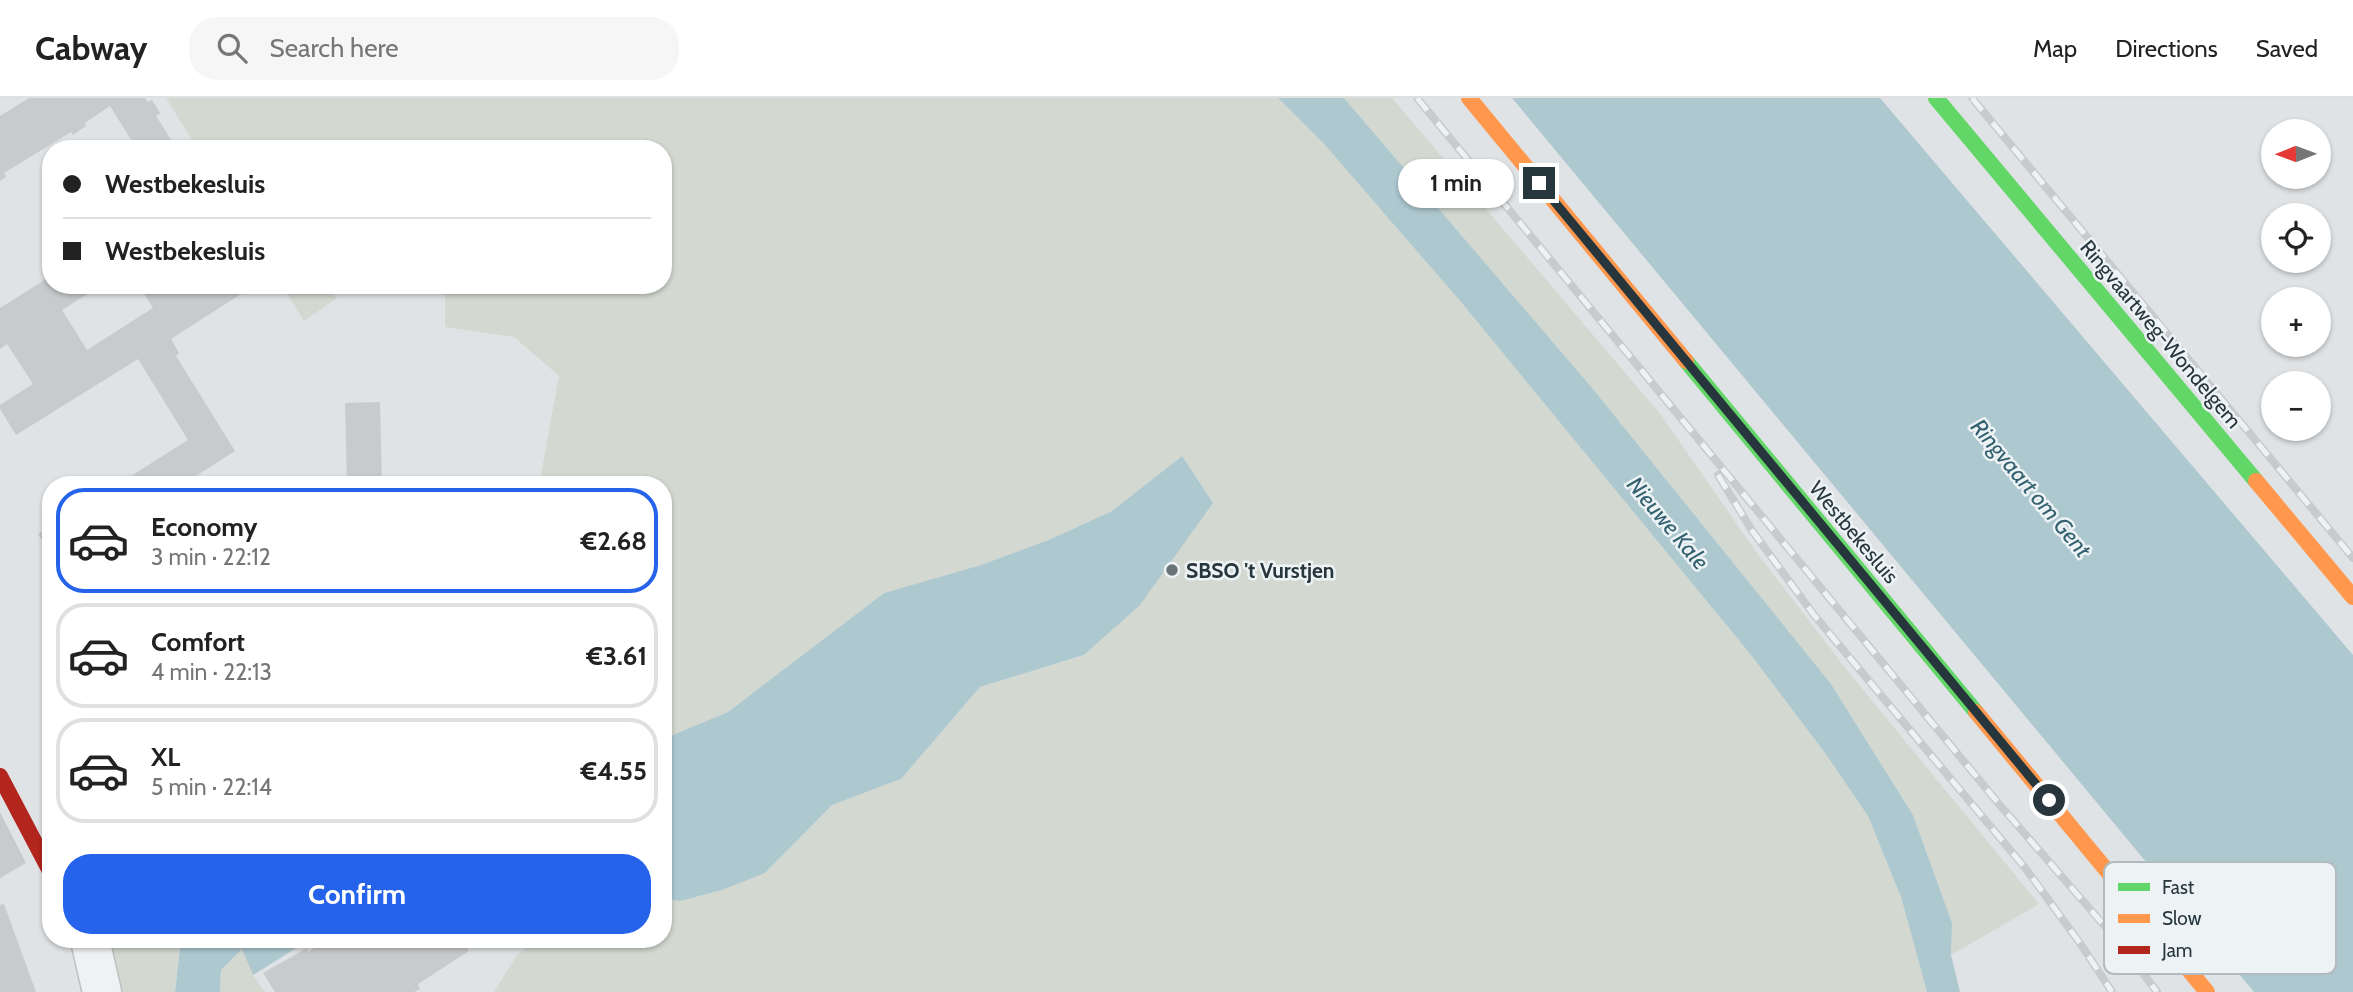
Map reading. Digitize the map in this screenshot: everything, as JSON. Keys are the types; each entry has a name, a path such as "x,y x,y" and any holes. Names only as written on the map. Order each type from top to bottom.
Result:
{"street":[{"name":"Westbekesluis","path":"1469,98 2104,867"},
{"name":"Ringvaartweg-Wondelgem","path":"1936,98 2353,597"},
{"path":"0,776 42,856"},
{"path":"92,948 102,992"},
{"name":"Westbekesluis","path":"2192,974 2207,992"}],"shaded area":[{"name":"SBSO 't Vurstjen","path":"166,98 1278,98 1324,144 1461,302 1751,655 1825,753 1868,816 1901,897 1927,992 494,992 517,955 526,948 672,948 672,900 680,901 722,890 765,873 832,805 901,779 980,687 1085,655 1182,456 1112,511 1051,539 981,565 884,593 728,712 672,735 672,476 541,476 559,376 514,337 445,327 445,294 672,294 672,140 192,140"},
{"path":"1344,98 1392,98 1661,415 1757,553 1850,674 2039,904 1951,955 1952,923 1913,815 1831,684 1593,389"},
{"path":"288,294 333,294 337,298 304,321"},
{"path":"71,948 180,948 175,992 82,992"},
{"path":"243,948 253,975 265,992 220,992 221,970"}],"water":[{"name":"Nieuwe Kale","path":"1278,98 1344,98 1593,389 1831,684 1913,815 1952,923 1951,955 1960,992 1927,992 1901,897 1868,816 1825,753 1751,655 1461,302 1324,144"},
{"name":"Ringvaart om Gent","path":"1512,98 1880,98 2353,655 2353,992 2254,992 2239,974 2336,974 2336,862 2146,862"},
{"path":"1182,456 1213,503 1140,605 1084,655 980,687 901,779 832,805 765,873 722,890 680,901 672,900 672,735 728,712 884,593 981,565 1051,539 1112,511"},
{"path":"180,948 296,948 253,975 242,949 221,970 220,992 175,992"}],"building":[{"path":"29,98 145,98 148,102 152,100 160,113 156,116 171,140 131,140 110,106 73,135 71,132 58,140 42,140 42,150 4,173 6,177 0,181 0,116"},
{"path":"42,282 42,294 88,294 62,310 87,350 153,308 144,294 241,294 171,339 179,353 176,356 235,451 196,476 131,476 188,440 138,359 16,435 0,405 33,384 7,344 0,349 0,308"},
{"path":"380,402 382,476 347,476 345,403"},
{"path":"0,812 26,863 0,878"},
{"path":"4,904 36,992 0,992 0,905"},
{"path":"307,948 308,952 314,948 467,948 469,951 418,984 420,989 414,992 275,992 263,973"}],"railway":[{"path":"1417,98 1999,804 2104,925"},
{"path":"1972,98 2353,558"},
{"path":"1718,475 1753,532 1814,615 2026,869 2112,992"},
{"path":"2144,974 2157,992"}],"traffic: fast":[{"path":"1936,98 2256,481"},
{"path":"1686,361 1976,712"}],"traffic: slow":[{"path":"1469,98 1686,361"},
{"path":"2256,481 2353,597"},
{"path":"1976,712 2104,867"},
{"path":"2192,974 2207,992"}],"traffic: jam":[{"path":"0,776 42,856"}],"place":[{"name":"SBSO 't Vurstjen","path":"1172,570"}],"route":[{"path":"1539,183 2049,800"}]}
